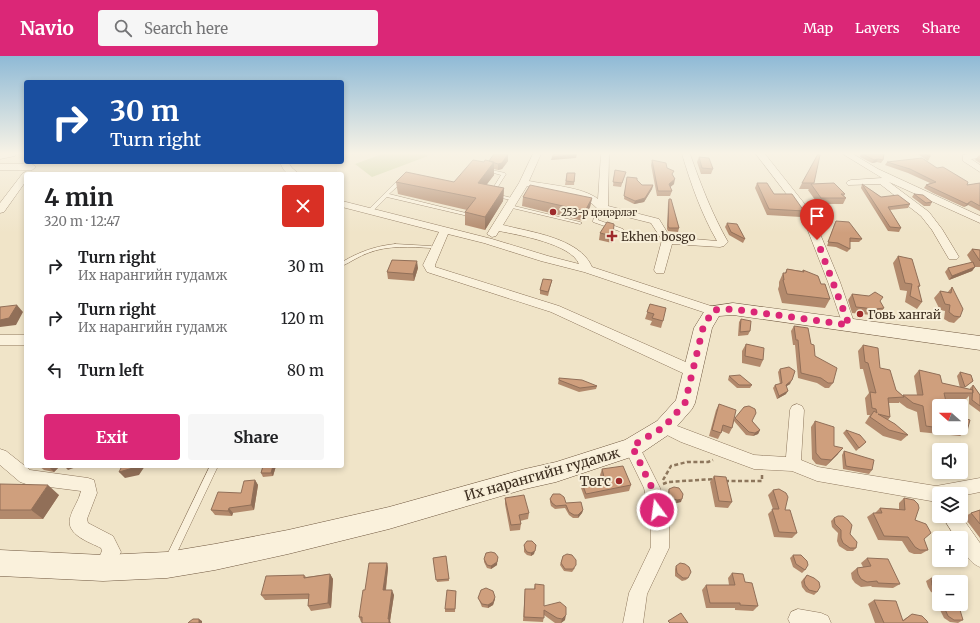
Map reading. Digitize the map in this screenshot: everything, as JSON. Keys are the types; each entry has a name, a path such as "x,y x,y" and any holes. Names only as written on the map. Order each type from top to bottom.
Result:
{"main road":[{"path":"713,310 733,309 980,343"},
{"name":"Их нарангийн гудамж","path":"0,563 103,568 167,565 288,542 389,518 525,479 556,472 632,446 664,427 685,403 703,328 713,310"}],"street":[{"path":"0,210 22,180"},
{"path":"603,208 604,180"},
{"path":"488,241 524,183 578,193 592,198 603,208 655,221 658,230 667,240 720,244 723,242 711,221 695,180"},
{"path":"780,180 806,212 834,282 849,325"},
{"path":"851,183 873,180"},
{"path":"888,180 925,214 937,229 953,257"},
{"path":"889,180 980,220"},
{"path":"344,204 488,241 587,269 686,303 713,310"},
{"path":"497,227 548,240 568,249 582,258 587,269"},
{"path":"445,230 429,265 431,269 555,309 692,371"},
{"path":"660,270 667,240"},
{"path":"0,340 24,340"},
{"path":"793,464 796,410"},
{"path":"664,427 693,440 754,462 793,464 817,474 932,495"},
{"path":"632,446 652,488 660,521 660,548 638,593 633,623"},
{"path":"0,456 26,477 88,485 89,493 78,519 81,529 107,542 112,552 103,568"},
{"path":"968,488 980,485"},
{"path":"956,523 980,558"},
{"path":"798,619 821,623"}],"lane":[{"path":"370,211 397,184 409,180"},
{"path":"500,180 492,193 494,195 512,203 580,223"},
{"path":"386,195 468,215"},
{"path":"603,208 595,221 621,230"},
{"path":"344,263 362,253 380,246 399,244 430,247"},
{"path":"167,565 213,468"}],"path":[{"path":"708,462 687,462 671,466 660,485 668,482 708,478 716,479"},
{"path":"724,480 762,481 762,475 754,462"}],"building":[{"path":"398,180 447,180 454,182 455,180 480,180 478,183 504,188 485,217 465,212 476,198 396,182"},
{"path":"613,180 623,180 622,183 613,182"},
{"path":"626,180 637,180 642,185 653,185 645,198 635,201 624,196"},
{"path":"656,180 673,180 669,184 672,191 658,191"},
{"path":"803,180 815,180 814,183 802,183"},
{"path":"933,180 965,180 968,182 967,185 980,183 980,206 971,201 967,204 926,185 936,182"},
{"path":"757,183 767,183 774,194 792,194 804,211 769,209"},
{"path":"834,183 845,194 841,194 846,198 821,198 811,184"},
{"path":"862,184 881,197 898,195 910,204 888,207 901,228 890,227"},
{"path":"530,185 592,198 585,211 523,197"},
{"path":"914,194 923,195 932,202 926,203"},
{"path":"669,199 671,199 679,228 669,228 668,226"},
{"path":"836,221 849,222 862,239 850,238 850,249 838,243 828,242"},
{"path":"607,222 614,224 613,236 600,233"},
{"path":"727,223 737,224 745,239 731,232"},
{"path":"972,249 980,250 980,261"},
{"path":"898,256 912,259 920,286 918,286 922,302 910,296 912,284 905,283"},
{"path":"392,260 417,261 413,274 387,272"},
{"path":"973,262 975,267 952,276 948,268"},
{"path":"787,269 804,272 803,270 818,276 821,284 825,284 830,299 787,294 783,280 783,273 786,273"},
{"path":"543,279 552,280 548,292 540,290"},
{"path":"952,287 963,309 960,317 954,316 949,312 950,305 945,304 940,291 951,293"},
{"path":"875,292 883,297 880,301 884,308 875,309 856,307 852,294 869,296"},
{"path":"650,304 666,308 663,321 652,318 654,314 647,312"},
{"path":"17,305 9,318 0,320 0,307"},
{"path":"741,319 751,321 750,331 740,332"},
{"path":"794,326 808,328 811,344 814,345 815,356 837,368 833,383 828,383 821,378 801,373 798,340 796,340"},
{"path":"746,344 764,348 763,360 745,356"},
{"path":"863,345 878,348 880,368 890,370 896,390 904,397 888,398 890,417 878,414 895,424 908,435 889,430 870,417 874,411 877,413 876,409 872,408 870,392 876,393 868,363 865,362"},
{"path":"789,367 795,371 792,380 786,385 788,391 779,396 775,385 782,383 780,369"},
{"path":"919,370 940,375 942,383 973,390 973,393 944,393 945,399 932,399 932,427 926,426 923,406 913,403 903,395 923,395"},
{"path":"960,372 971,375 973,381 965,387"},
{"path":"740,375 752,385 739,385 729,376"},
{"path":"559,378 582,380 597,386 580,388 559,380"},
{"path":"973,385 980,395 980,406 972,400"},
{"path":"719,404 736,410 732,428 723,425 721,433 712,430"},
{"path":"749,406 755,409 756,413 752,421 760,430 755,433 749,432 735,418 744,407"},
{"path":"815,421 834,427 834,446 843,448 831,460 821,459 816,453"},
{"path":"846,430 860,435 866,442 859,448"},
{"path":"844,451 874,460 872,470 846,466"},
{"path":"623,466 631,485 586,494 582,483 604,477 602,469"},
{"path":"121,468 133,468 119,472"},
{"path":"262,468 272,468 271,473 261,473"},
{"path":"714,476 726,477 732,502 719,501"},
{"path":"255,480 251,505 229,508 228,511 211,510 218,492 241,493 244,481"},
{"path":"0,484 48,485 31,510 0,510"},
{"path":"674,487 679,488 683,494 682,499 673,499 669,495 669,489"},
{"path":"779,489 786,493 788,497 785,510 790,510 797,533 779,532 772,509 779,509 773,490"},
{"path":"553,494 560,494 564,497 566,503 581,502 583,510 578,515 574,515 569,512 566,505 556,506 550,499"},
{"path":"524,495 529,513 519,515 521,524 511,525 505,498"},
{"path":"904,498 914,500 918,504 919,508 915,520 926,524 931,533 924,539 928,550 920,550 915,547 908,537 884,536 873,513 882,513 880,508 905,510"},
{"path":"980,510 980,524 971,513"},
{"path":"843,516 852,525 850,534 857,542 856,548 850,548 843,543 841,538 841,530 835,524 834,518"},
{"path":"527,541 532,541 536,545 535,551 531,553 527,552 524,545"},
{"path":"486,553 495,553 498,557 497,562 491,566 487,565 484,559"},
{"path":"567,554 572,555 576,560 576,565 573,569 565,569 561,563 563,556"},
{"path":"793,555 801,555 807,561 808,565 805,570 796,564"},
{"path":"446,556 449,579 436,580 433,558"},
{"path":"867,558 888,559 900,584 878,583 877,581 867,582 861,579 857,568 871,566"},
{"path":"369,563 387,563 383,590 392,590 388,619 389,623 362,623 362,617 359,617"},
{"path":"680,563 689,567 691,572 688,578 683,578 677,573 676,566"},
{"path":"732,573 743,574 745,582 752,583 758,606 740,605 740,603 710,603 706,585 735,585"},
{"path":"330,574 328,603 308,606 309,594 261,595 266,576 304,575 304,578"},
{"path":"807,575 819,582 820,587 817,592 809,590 805,585 804,580"},
{"path":"535,584 544,585 544,606 560,602 566,607 566,615 562,619 557,618 544,610 544,618 524,617 525,589 535,589"},
{"path":"486,588 493,591 495,597 493,602 488,605 482,604 478,598 481,590"},
{"path":"447,590 456,591 455,609 445,609"},
{"path":"874,600 896,601 903,621 912,614 922,616 928,623 884,623"},
{"path":"946,611 960,611 963,620 954,620 948,616"},
{"path":"681,613 688,623 670,623 668,621"},
{"path":"193,619 199,619 199,623 188,623"}],"place":[{"name":"253-р цэцэрлэг","path":"553,212"},
{"name":"Ekhen bosgo","path":"612,236"},
{"name":"Говь хангай","path":"860,314"},
{"name":"Төгс","path":"619,481"}],"route":[{"path":"657,510 652,488 632,446 664,427 685,403 703,328 713,310 733,309 849,325 817,240"}]}
